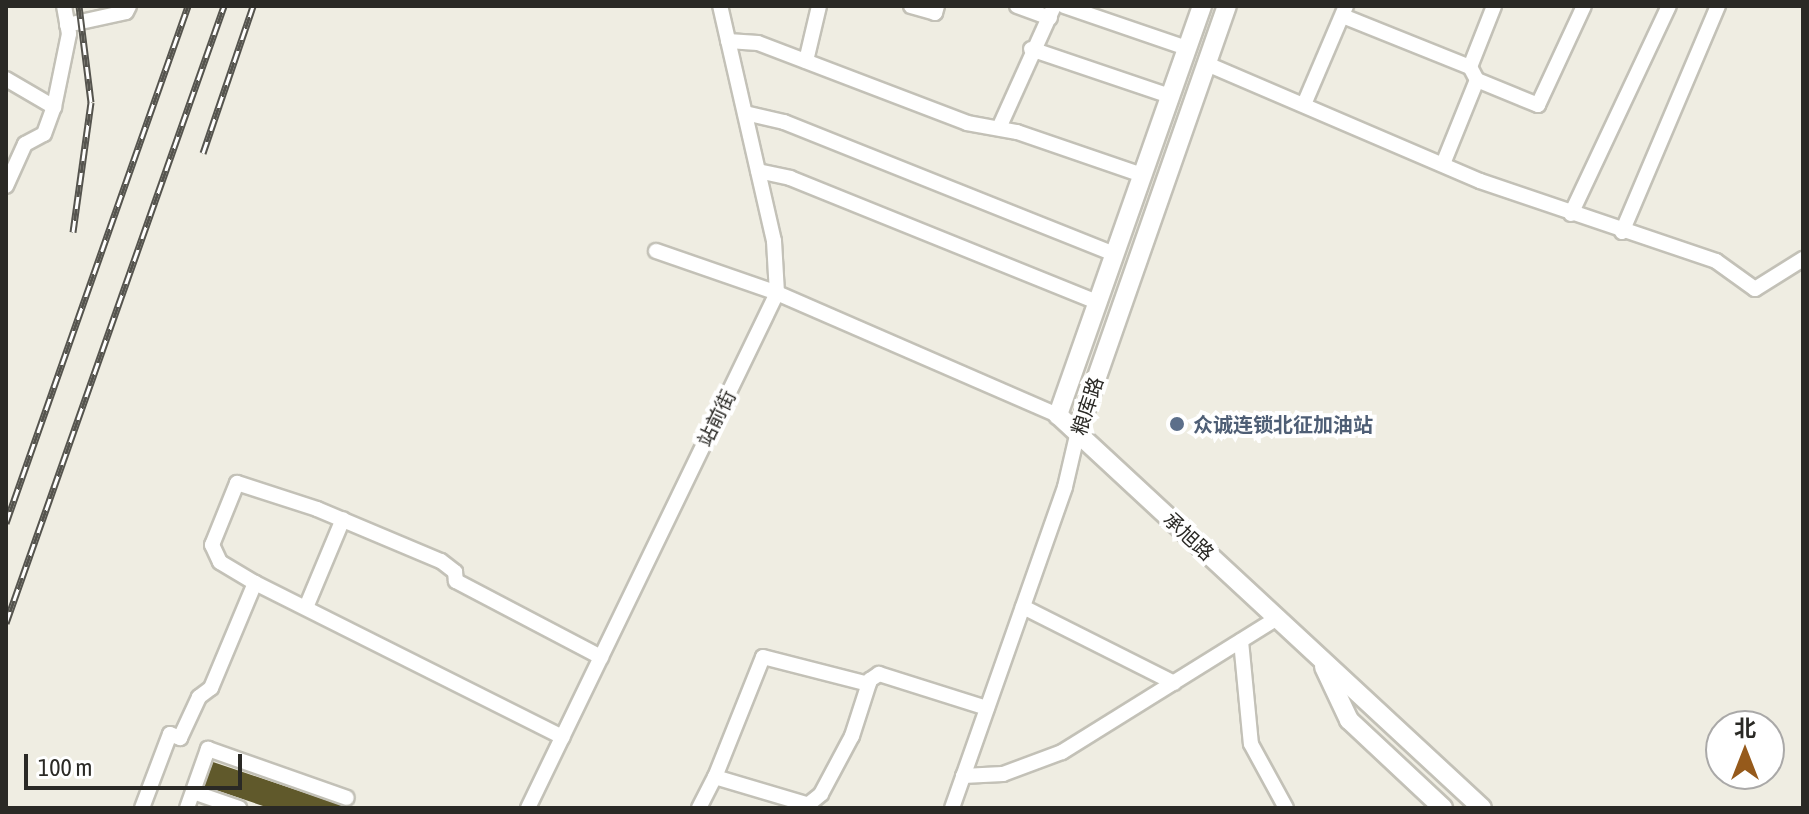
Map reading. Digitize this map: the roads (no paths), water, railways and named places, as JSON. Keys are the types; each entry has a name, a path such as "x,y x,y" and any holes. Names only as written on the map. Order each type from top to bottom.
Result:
{"main road":[{"name":"粮库路","path":"1058,415 1202,6"},
{"name":"粮库路","path":"1078,431 1227,6"},
{"name":"承旭路","path":"1058,415 1482,808"},
{"name":"承旭路","path":"1319,658 1349,720 1443,808"}],"street":[{"path":"6,186 25,144 44,134 54,107 67,25 64,6"},
{"path":"67,25 126,12 129,6"},
{"name":"站前街","path":"528,808 777,293 778,267 720,6"},
{"path":"806,61 819,6"},
{"path":"911,6 935,13 937,6"},
{"path":"999,128 1031,49 1052,12 1017,6"},
{"path":"1064,6 1187,48"},
{"path":"1443,164 1494,6"},
{"path":"1305,102 1344,11 1538,105 1584,6"},
{"path":"1571,214 1669,6"},
{"path":"1622,232 1718,6"},
{"path":"728,41 758,43 967,123 999,128 1142,175"},
{"path":"1031,49 1170,96"},
{"path":"1207,64 1305,102 1443,164 1571,214 1716,261 1755,289 1803,259"},
{"path":"6,79 54,107"},
{"path":"745,113 784,122 1114,254"},
{"path":"758,171 790,178 1097,302"},
{"path":"656,251 777,293 1058,415"},
{"name":"粮库路","path":"952,808 1065,487 1078,431"},
{"path":"563,737 307,605 255,583 220,562 212,545 237,483 343,519 441,561 455,572 456,581 601,657"},
{"path":"307,605 343,519"},
{"path":"142,808 170,734 180,738 199,697 211,688 255,583"},
{"path":"1023,607 1174,683"},
{"path":"963,776 1003,774 1062,752 1277,618"},
{"path":"1241,641 1251,744 1286,808"},
{"path":"699,808 715,777 763,657 869,684"},
{"path":"715,777 805,806 821,794 852,736 869,684 879,674 987,708"},
{"path":"187,808 208,749 347,798"},
{"path":"193,792 239,808"}],"railway":[{"path":"73,232 91,102 79,6"},
{"path":"6,523 188,6"},
{"path":"6,623 224,6"},
{"path":"203,153 253,6"}],"place":[{"name":"众诚连锁北征加油站","path":"1177,424"}]}
